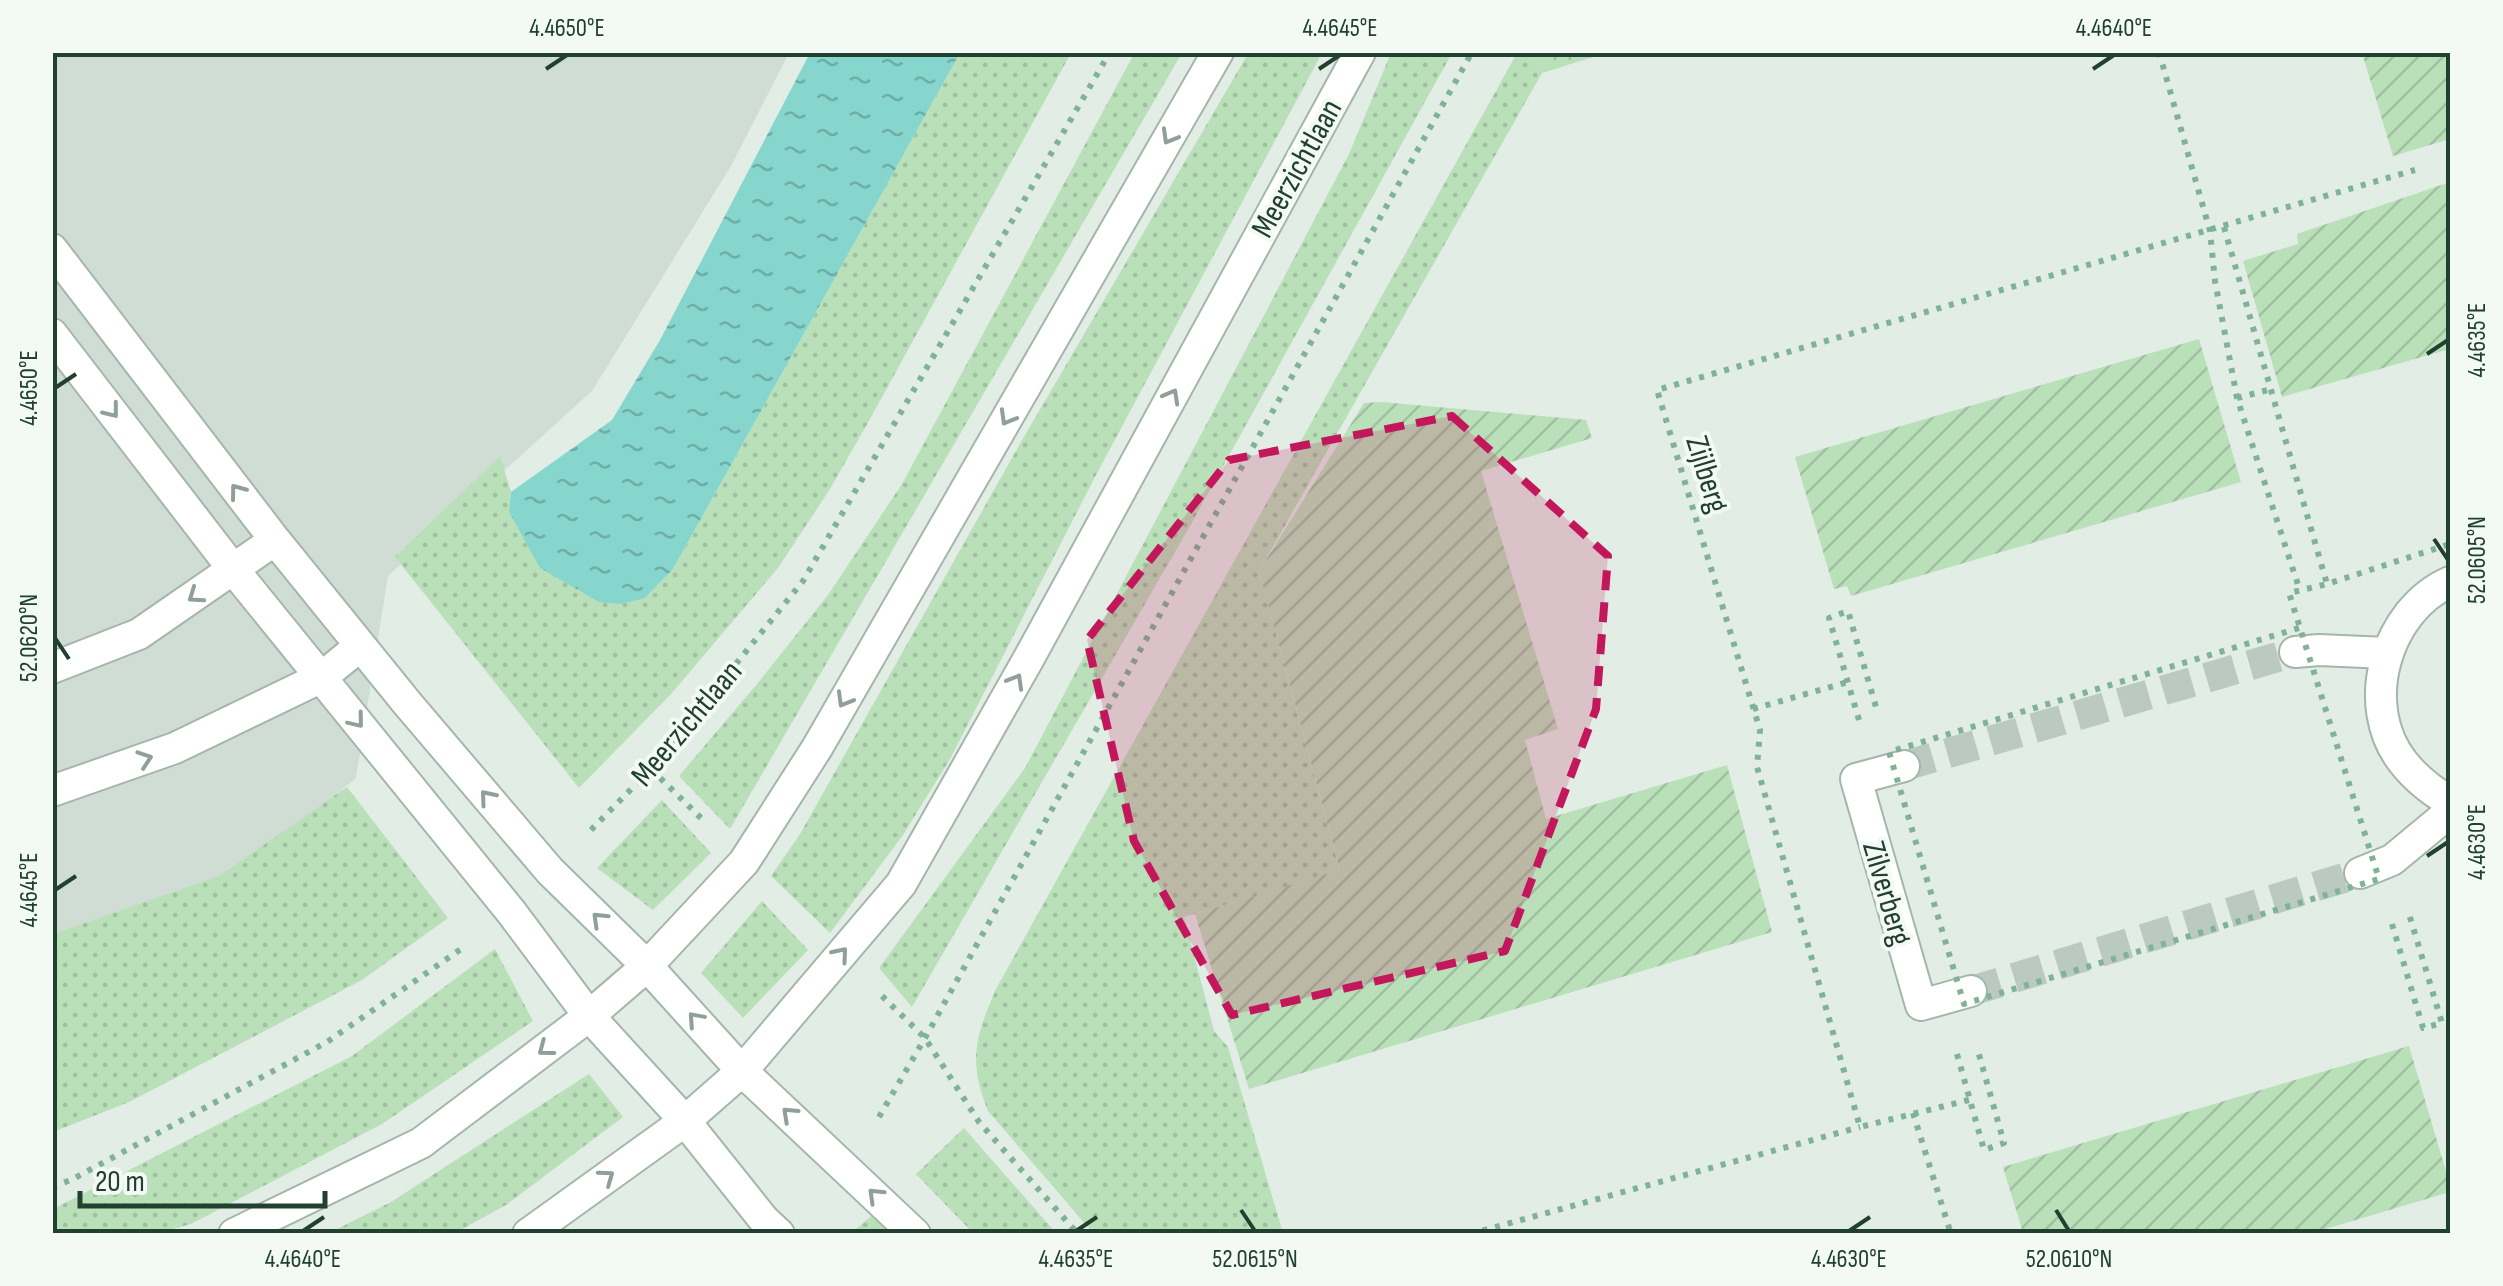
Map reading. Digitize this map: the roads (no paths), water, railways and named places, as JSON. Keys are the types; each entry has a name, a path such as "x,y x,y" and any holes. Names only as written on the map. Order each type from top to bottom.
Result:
{"street":[{"path":"234,1234 420,1144 589,1016 648,966 744,862 806,764 1218,52"},
{"name":"Meerzichtlaan","path":"528,1234 685,1122 742,1071 900,884 1029,658 1360,52"},
{"path":"52,249 275,540 550,872 648,966 742,1071 915,1234"},
{"path":"52,334 233,569 512,913 589,1016 685,1122 771,1227"},
{"path":"52,668 139,634 275,540"},
{"path":"2450,582 2436,588 2405,617 2386,653 2380,689 2385,726 2400,760 2426,787 2450,802"},
{"path":"2304,643 2386,653"},
{"path":"52,791 175,748 322,678 360,646"},
{"name":"Zilverberg","path":"1889,764 1856,779 1921,1005 1962,1004"},
{"path":"2360,872 2392,860 2450,812"}],"water":[{"path":"810,53 960,53 673,569 645,598 621,604 599,602 540,568 509,512 511,492 612,420 660,340"}],"tunnel":[{"path":"1904,766 2295,652"},
{"path":"1971,991 2360,873"}]}
